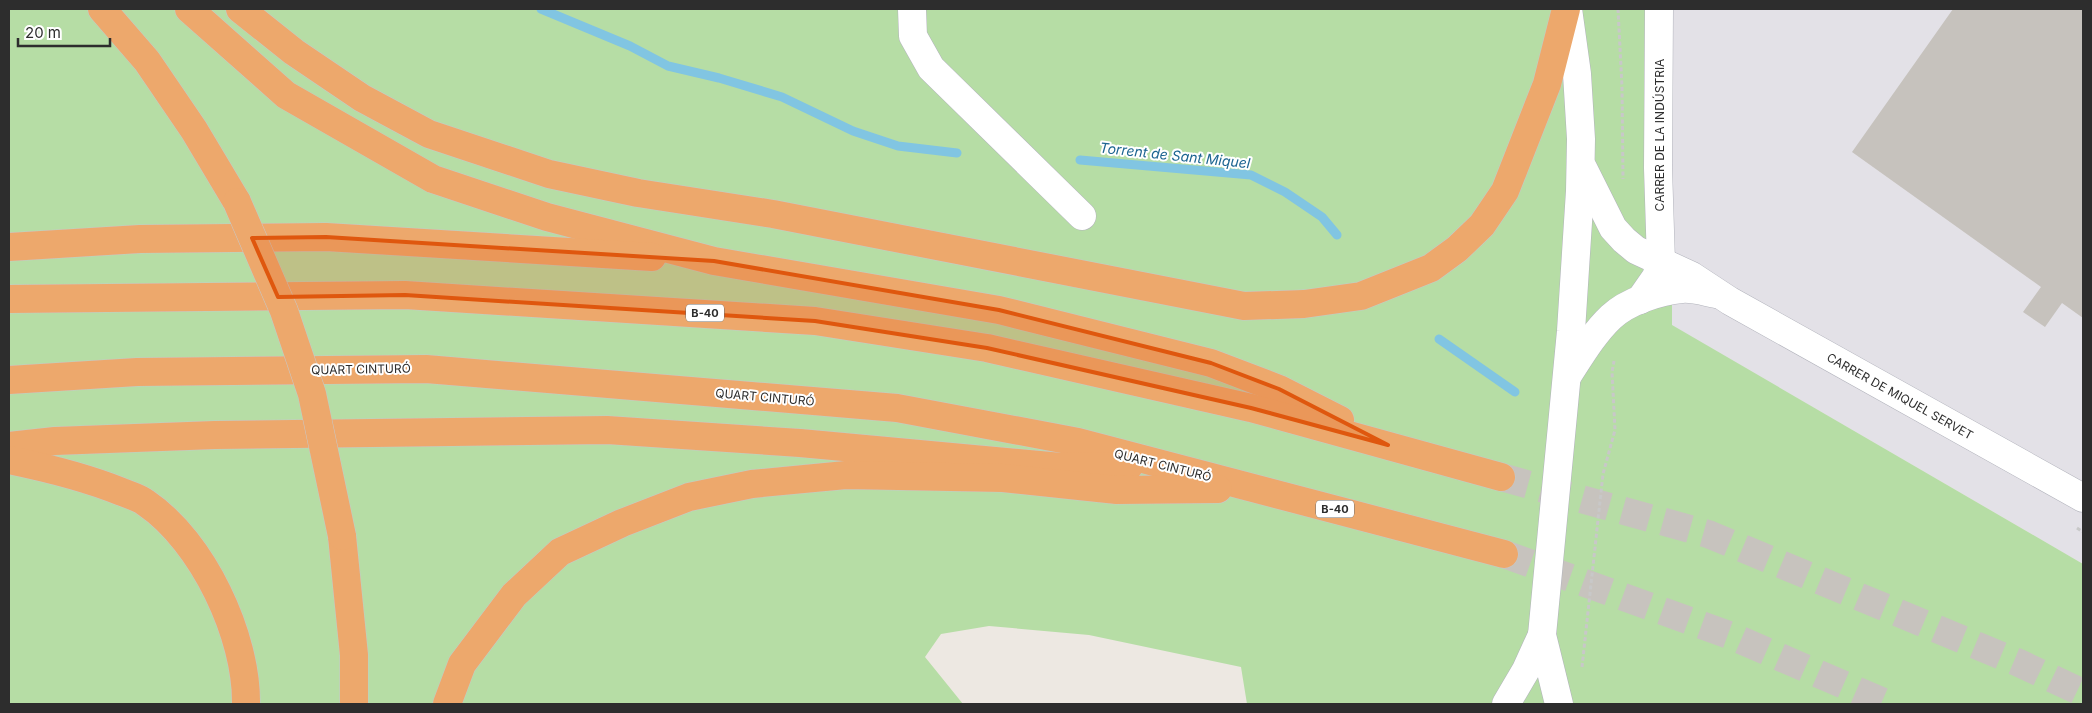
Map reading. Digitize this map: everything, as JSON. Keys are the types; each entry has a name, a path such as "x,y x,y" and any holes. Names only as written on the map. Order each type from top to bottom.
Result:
{"highway":[{"path":"102,9 147,61 194,130 236,202 284,311 312,394 342,536 354,655 354,704"},
{"path":"189,9 286,95 433,179 547,217 714,261 999,310 1211,363 1279,389 1388,445"},
{"path":"240,9 301,57 362,98 421,129 549,174 638,193 773,214 1244,306 1304,304 1361,296 1430,268 1470,237 1482,225 1505,191 1520,158 1547,84 1567,9"},
{"path":"9,247 140,239 326,237 714,261"},
{"name":"B-40","path":"9,299 405,295 815,321 987,348 1251,408 1501,477"},
{"name":"QUART CINTURÓ","path":"9,380 137,372 426,369 897,408 1078,442 1504,554"},
{"path":"9,446 54,441 215,435 608,430 820,445 1061,467 1166,466"},
{"path":"9,460 53,468 105,485 146,502 182,535 216,587 237,641 246,693 246,704"},
{"path":"448,704 462,664 514,595 560,552 622,523 689,497 752,484 846,476 1003,478 1117,490 1256,488"}],"street":[{"path":"912,9 913,36 931,68 1082,216"},
{"path":"1559,704 1542,635 1574,285 1580,162 1577,74 1567,9"},
{"name":"CARRER DE LA INDÚSTRIA","path":"1660,9 1658,168 1660,262"},
{"name":"CARRER DE MIQUEL SERVET","path":"1580,162 1613,228 1636,250 1660,262 1678,268 1718,294 2083,498"},
{"name":"CARRER DE MIQUEL SERVET","path":"1640,300 1656,277 1660,262"},
{"name":"CARRER DE MIQUEL SERVET","path":"1566,378 1585,348 1612,316 1640,300 1683,289 1718,294"},
{"path":"1506,704 1526,670 1542,635"}],"highlighted area":[{"path":"326,237 714,261 999,310 1211,363 1279,389 1388,445 1251,408 987,348 815,321 405,295 278,297 252,238"}],"shaded area":[{"path":"1672,9 2083,9 2083,564 1671,325"}],"green space":[{"path":"9,9 1672,9 1672,325 2083,564 2083,704 1247,704 1241,667 1089,635 989,626 941,634 925,657 963,704 9,704"}],"building":[{"path":"1953,9 2083,9 2083,318 2062,303 2045,327 2023,312 2041,287 1852,152"}],"waterway":[{"name":"Torrent de Sant Miquel","path":"541,9 630,46 668,66 719,78 782,97 853,131 898,146 957,153"},
{"name":"Torrent de Sant Miquel","path":"1080,160 1251,175 1285,192 1322,217 1337,235"},
{"name":"Torrent de Sant Miquel","path":"1439,339 1515,392"}],"tunnel":[{"path":"1501,477 1708,534 2019,663 2083,693"},
{"path":"1504,554 1729,635 1888,704"}]}
